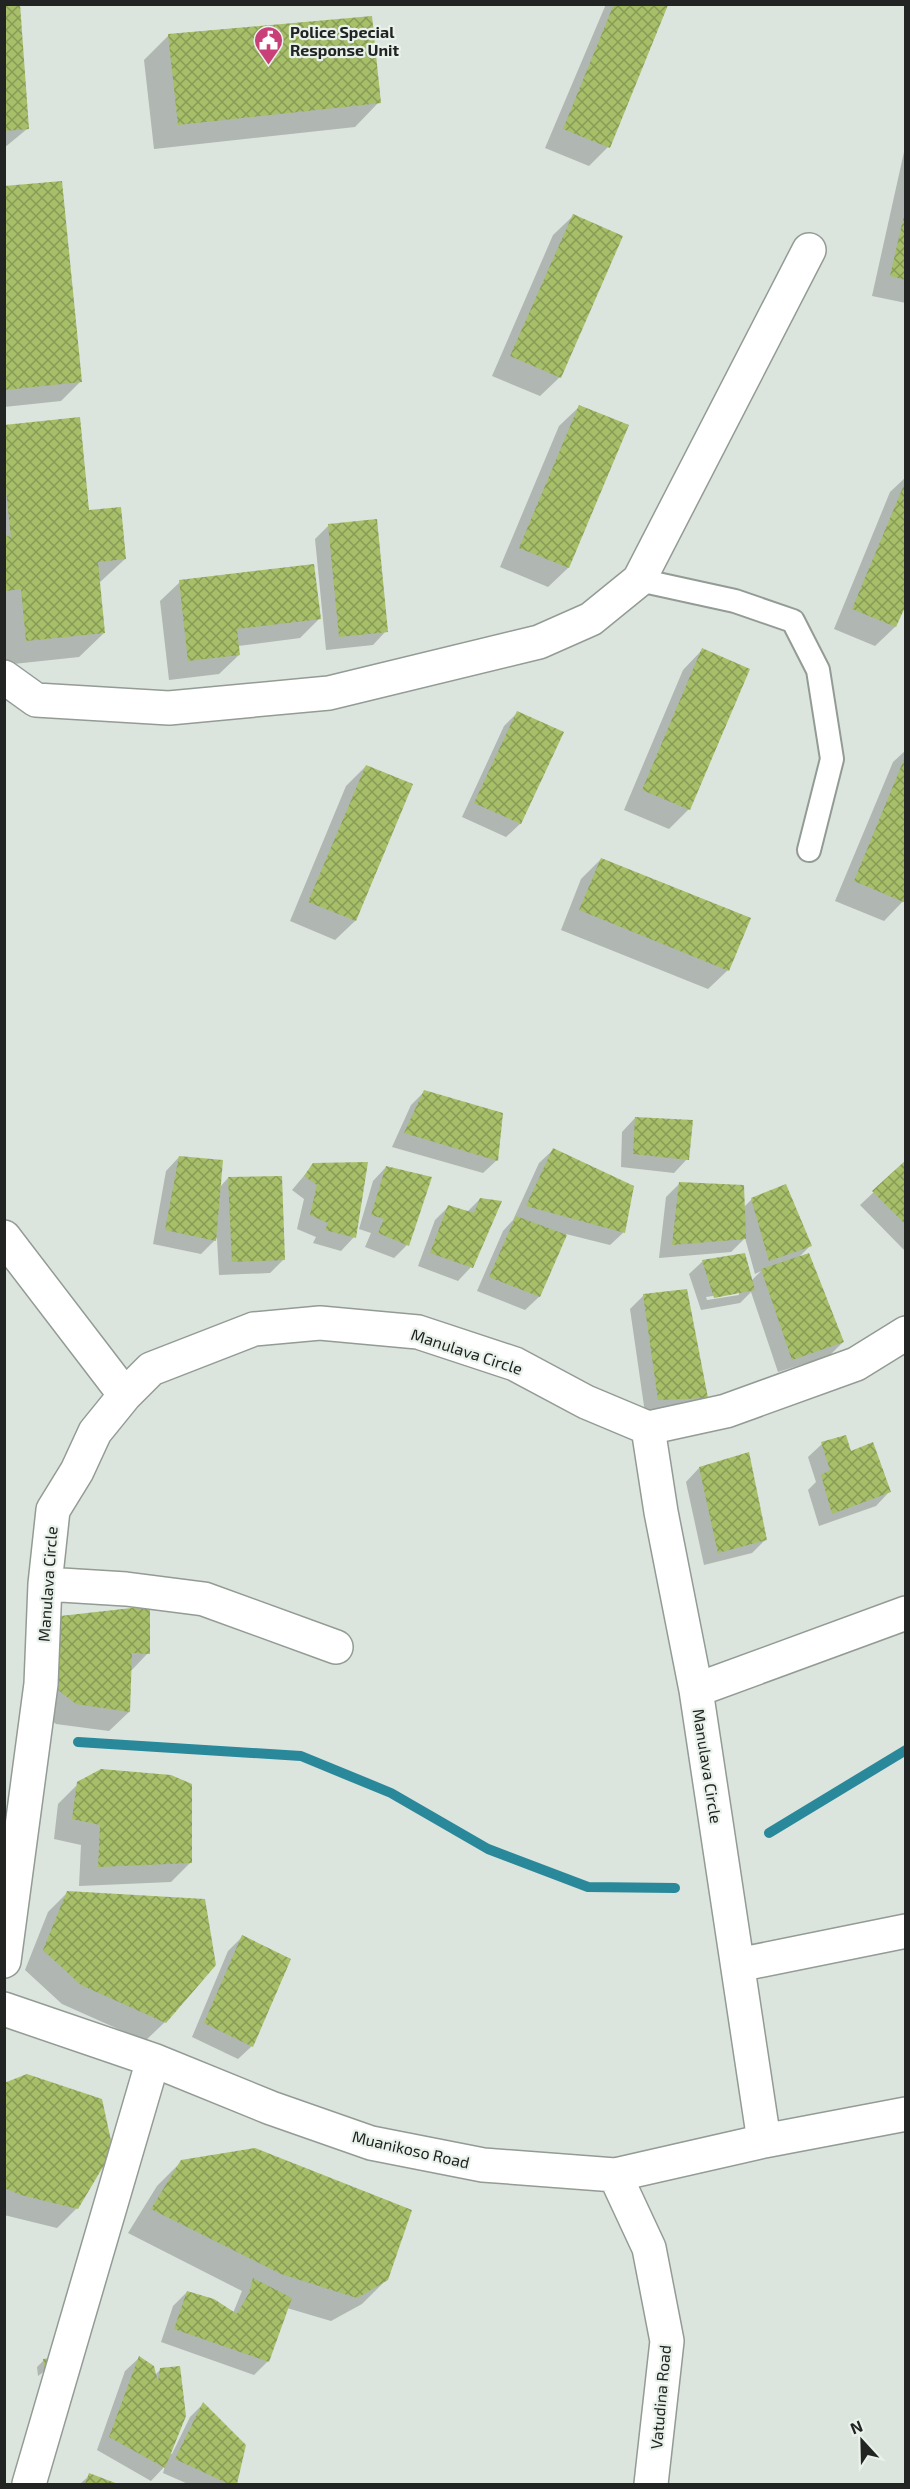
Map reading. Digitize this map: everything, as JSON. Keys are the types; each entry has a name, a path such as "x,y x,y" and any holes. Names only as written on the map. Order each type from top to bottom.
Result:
{"street":[{"path":"4,677 36,700 169,708 329,693 539,642 591,619 639,580 809,250"},
{"path":"4,1237 125,1395"},
{"name":"Manulava Circle","path":"4,1961 41,1684 45,1584 53,1510 95,1432 125,1395 151,1369 194,1350 255,1329 320,1323 418,1332 515,1364 585,1402 648,1428 661,1512 696,1690 764,2141"},
{"path":"648,1428 726,1411 845,1368 906,1333"},
{"path":"45,1584 126,1588 204,1599 336,1647"},
{"path":"696,1690 906,1613"},
{"path":"738,1965 906,1931"},
{"name":"Muanikoso Road","path":"4,2009 153,2060 271,2108 371,2143 483,2165 615,2175 764,2141 906,2114"},
{"path":"29,2484 153,2060"},
{"name":"Vatudina Road","path":"615,2175 649,2248 667,2341 651,2484"}],"lane":[{"path":"639,580 735,601 793,621 818,670 832,759 809,850"}],"building":[{"path":"4,4 20,4 29,129 4,131"},
{"path":"614,4 668,5 610,148 563,129"},
{"path":"372,16 381,103 178,125 168,34"},
{"path":"62,181 82,382 4,390 4,186"},
{"path":"906,211 906,280 890,276"},
{"path":"573,214 623,236 561,378 510,356"},
{"path":"579,405 629,425 569,568 519,548"},
{"path":"80,417 89,510 121,507 126,559 98,562 105,633 26,641 21,589 6,591 4,576 4,535 11,537 4,472 4,425"},
{"path":"906,480 906,605 896,627 852,609"},
{"path":"377,519 388,632 339,637 328,524"},
{"path":"314,564 321,619 237,629 240,655 188,661 179,580"},
{"path":"702,648 750,669 690,810 642,790"},
{"path":"517,711 564,732 521,824 474,803"},
{"path":"906,757 906,903 854,881"},
{"path":"366,765 413,784 356,921 308,902"},
{"path":"601,858 751,918 729,971 579,910"},
{"path":"424,1090 503,1113 498,1161 404,1133"},
{"path":"635,1117 693,1120 689,1160 633,1154"},
{"path":"553,1148 634,1186 625,1233 526,1206"},
{"path":"179,1156 223,1160 216,1241 165,1230"},
{"path":"906,1160 906,1225 872,1191"},
{"path":"368,1162 356,1238 325,1230 328,1223 310,1215 317,1185 304,1176 313,1163"},
{"path":"386,1166 432,1177 409,1246 378,1233 384,1219 371,1215"},
{"path":"282,1176 285,1260 232,1262 228,1177"},
{"path":"679,1182 744,1185 746,1239 672,1245"},
{"path":"786,1184 812,1246 769,1261 751,1198"},
{"path":"480,1198 502,1201 473,1268 430,1253 448,1205 474,1213"},
{"path":"516,1216 567,1235 540,1297 489,1277"},
{"path":"745,1253 755,1290 714,1298 702,1260"},
{"path":"809,1253 844,1342 792,1360 761,1269"},
{"path":"687,1289 708,1398 658,1400 643,1294"},
{"path":"846,1435 851,1451 873,1442 891,1492 832,1514 821,1475 830,1470 821,1442"},
{"path":"749,1452 767,1540 718,1553 699,1467"},
{"path":"150,1606 150,1654 132,1653 130,1712 76,1704 53,1686 60,1616"},
{"path":"101,1769 171,1775 192,1784 192,1863 98,1867 100,1825 72,1819 77,1782"},
{"path":"67,1891 205,1899 216,1965 166,2023 81,1985 43,1950"},
{"path":"242,1935 291,1959 253,2047 204,2023"},
{"path":"27,2074 102,2099 113,2150 78,2209 21,2195 4,2188 4,2083"},
{"path":"255,2148 412,2210 388,2280 357,2298 281,2274 151,2209 181,2160"},
{"path":"253,2278 292,2298 269,2362 174,2329 187,2291 214,2299 237,2314 249,2293"},
{"path":"139,2356 154,2366 158,2382 160,2368 180,2366 186,2416 165,2468 109,2437"},
{"path":"50,2358 51,2368 45,2370 43,2359"},
{"path":"203,2402 246,2445 237,2484 229,2484 175,2459"},
{"path":"89,2473 118,2484 85,2484"}],"waterway":[{"path":"78,1742 301,1756 391,1793 488,1849 588,1887 675,1888"},
{"path":"769,1833 906,1750"}],"place":[{"name":"Police Special Response Unit","path":"269,66"}]}
